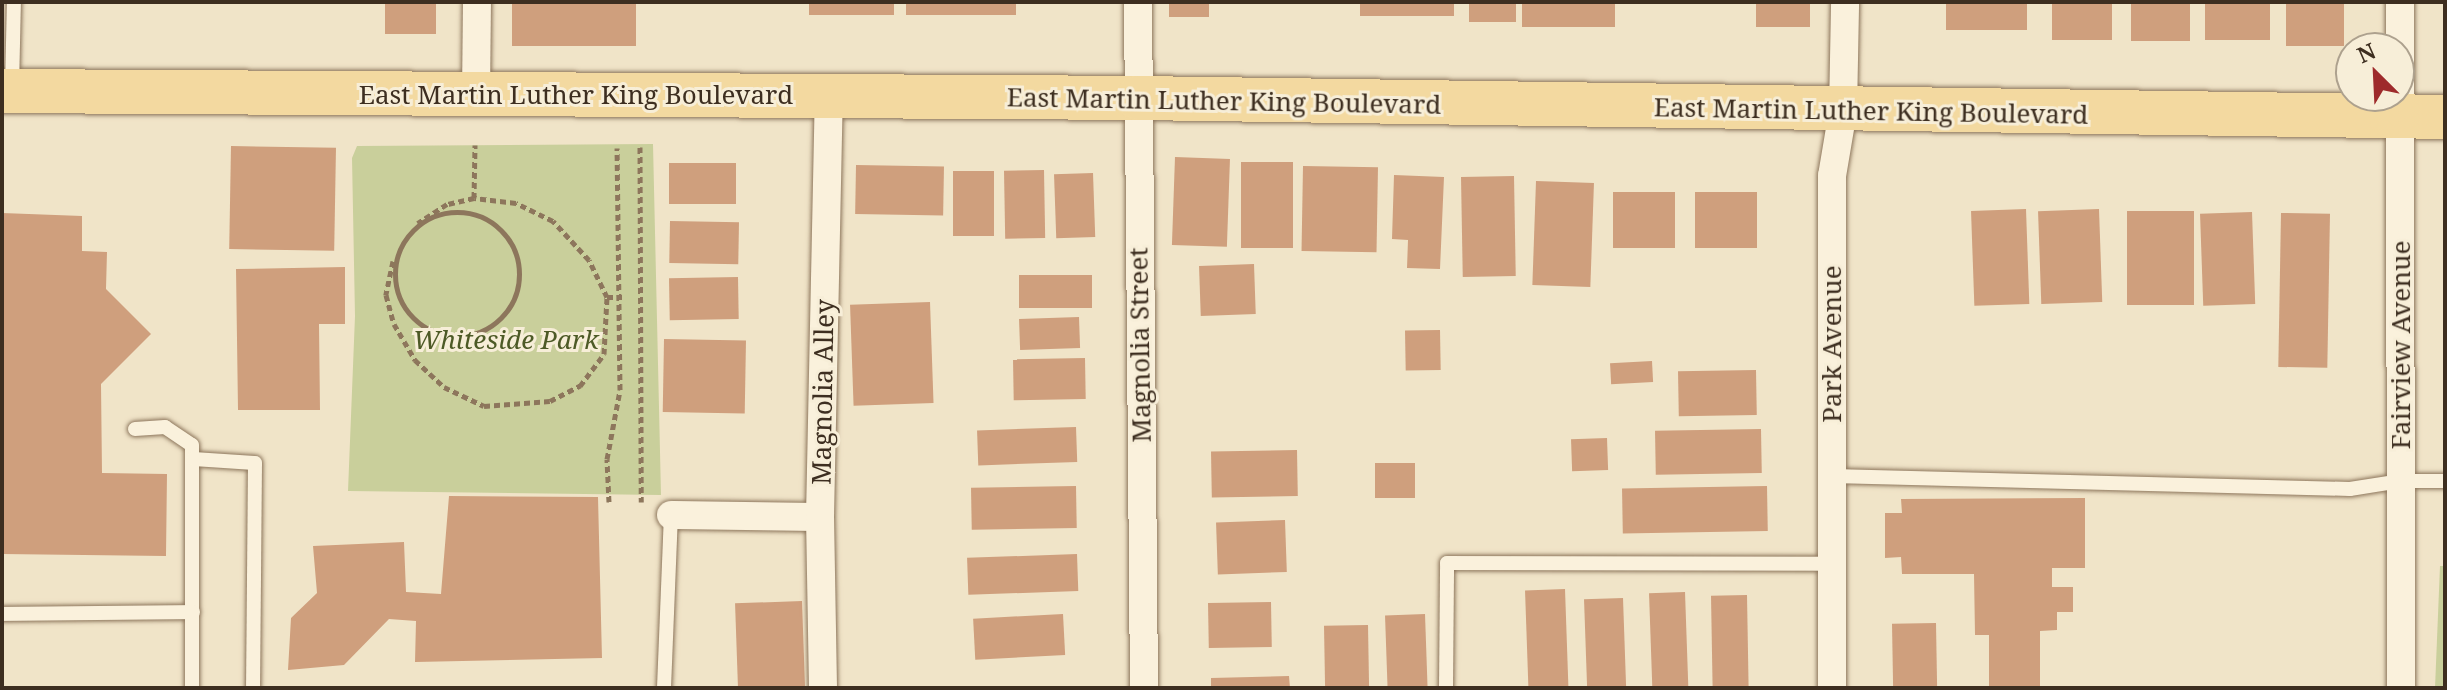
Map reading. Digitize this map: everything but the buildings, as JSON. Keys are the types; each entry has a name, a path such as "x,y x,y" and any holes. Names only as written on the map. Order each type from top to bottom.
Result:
{"main road":[{"name":"East Martin Luther King Boulevard","path":"7,91 1138,98 1843,111 2445,117"}],"street":[{"path":"476,95 477,2"},
{"name":"Magnolia Street","path":"1138,2 1144,688"},
{"name":"Park Avenue","path":"1832,688 1832,176 1843,111 1845,2"},
{"name":"Fairview Avenue","path":"2400,2 2401,688"},
{"name":"Magnolia Alley","path":"823,688 820,517 829,96"},
{"path":"671,515 820,517"}],"lane":[{"path":"7,91 14,2"},
{"path":"135,429 165,427 192,445 192,688"},
{"path":"193,459 255,463 253,688"},
{"path":"1832,476 2350,489 2401,481 2445,481"},
{"path":"664,688 671,515"},
{"path":"1446,688 1447,563 1832,564"},
{"path":"2,614 193,612"}],"path":[{"path":"474,198 475,145"},
{"path":"640,147 641,503"},
{"path":"609,502 607,459 620,390 622,297 617,148"},
{"path":"474,198 516,203 553,221 589,260 607,297 604,354 580,386 550,401 484,406 444,387 415,360 394,324 386,295 393,261 418,223 447,204 474,198"},
{"path":"393,261 400,303 424,330 463,338 506,314 517,295 520,266 506,235 489,217 463,212 418,223"},
{"path":"607,297 622,297"}],"green space":[{"name":"Whiteside Park","path":"653,144 661,495 348,491 355,316 352,158 357,146"},
{"path":"2440,566 2445,566 2445,688 2435,688"}]}
